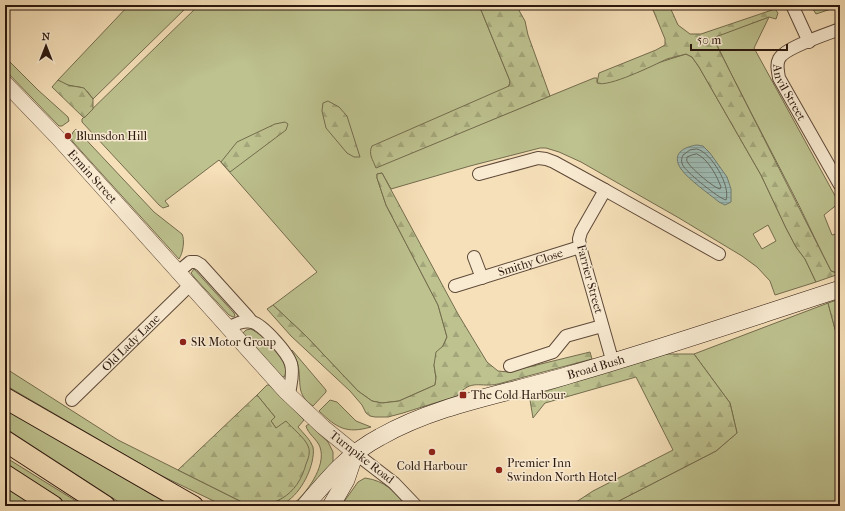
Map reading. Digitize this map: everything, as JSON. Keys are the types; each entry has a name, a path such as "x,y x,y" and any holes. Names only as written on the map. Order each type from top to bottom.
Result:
{"highway":[{"path":"5,398 193,506"},
{"path":"5,441 105,506"},
{"path":"5,475 53,506"}],"main road":[{"name":"Broad Bush","path":"305,506 338,468 355,453 380,436 410,422 442,410 693,338 840,289"},
{"path":"331,506 346,480 355,453"}],"street":[{"path":"792,5 809,42"},
{"name":"Anvil Street","path":"840,29 789,49 779,58 777,67 779,78 840,185"},
{"name":"Ermin Street","path":"5,83 58,138 289,395 323,427"},
{"path":"479,174 538,158 546,159 554,162 720,254"},
{"name":"Farrier Street","path":"605,190 581,232 579,239 612,362"},
{"name":"Smithy Close","path":"454,286 580,247"},
{"path":"474,258 482,278"},
{"path":"178,272 188,262 196,262 201,265 252,322 267,333 289,359 292,369 289,395"},
{"name":"Old Lady Lane","path":"72,400 190,285"},
{"path":"228,328 240,322 252,322"},
{"name":"Farrier Street","path":"510,366 553,352 566,336 602,326"},
{"name":"Turnpike Road","path":"323,427 394,483 416,506"}],"green space":[{"path":"129,5 189,5 93,99 84,89 64,84 58,80"},
{"path":"199,5 270,5 272,8 278,5 479,5 510,81 509,86 376,167 594,78 597,78 597,82 686,54 692,57 699,67 761,175 786,228 796,247 805,259 816,282 775,295 770,281 757,267 742,256 581,162 546,148 540,148 470,166 391,189 382,173 377,174 386,205 438,305 447,337 434,365 436,378 435,385 399,401 382,403 372,401 358,391 306,336 273,305 317,272 219,160 165,201 169,206 163,208 82,122 82,119","holes":["768,225 776,241 762,249 753,234"]},
{"path":"479,5 516,5 525,21 528,35 550,96 376,168 372,160 372,146 509,86 510,81"},
{"path":"651,5 669,5 678,25 690,34 701,34 775,9 778,13 776,19 769,17 713,38 831,271 839,274 816,282 805,259 796,247 786,228 761,175 692,57 686,54 667,59 621,79 603,84 597,83 599,73 665,45 665,39"},
{"path":"812,5 840,5 840,6 816,14"},
{"path":"769,17 754,48 839,203 824,215 832,235 840,233 840,270 835,272 831,271 713,37"},
{"path":"5,57 68,117 69,121 62,126 59,126 5,70"},
{"path":"58,80 68,85 84,88 93,99 93,109 84,118 52,87"},
{"path":"328,101 339,107 347,116 360,157 354,157 347,153 326,128 322,111 323,103"},
{"path":"285,122 288,124 286,130 230,172 221,162 237,142 275,124"},
{"path":"76,129 154,212 182,234 183,246 179,259 73,142 71,139 73,132"},
{"path":"382,173 458,314 487,362 498,371 508,372 590,352 592,359 498,384 472,385 462,390 457,396 388,417 375,417 366,413 362,405 350,391 291,336 267,309 273,305 306,336 358,391 372,401 382,403 399,401 435,385 436,378 434,365 436,352 443,346 447,337 438,305 386,205 377,178 377,174"},
{"path":"194,269 234,313 235,316 233,317 229,315 194,277 191,273"},
{"path":"840,299 840,342 828,303"},
{"path":"828,303 840,342 840,506 609,506 716,451 737,433 730,403 694,354"},
{"path":"251,329 263,337 280,356 286,370 285,376 283,377 280,375 243,333 246,330"},
{"path":"292,350 326,390 326,392 313,406 307,402 301,392 298,365 291,351"},
{"path":"663,354 694,354 730,403 737,433 716,451 609,506 570,506 593,491 673,450 636,377 545,403 533,418 530,400 540,393"},
{"path":"5,368 118,440 252,506 224,506 158,474 5,385"},
{"path":"267,385 269,385 304,420 298,427 313,447 312,462 304,483 289,500 276,506 266,506 279,501 276,428 271,421 275,417 257,395"},
{"path":"257,395 275,417 271,421 276,428 286,421 304,440 309,451 302,475 297,484 283,498 264,504 242,502 178,470"},
{"path":"330,400 337,402 356,421 371,427 355,430 342,428 331,422 319,411"},
{"path":"5,409 172,506 125,506 5,428"},
{"path":"309,424 328,442 333,452 333,462 299,502 294,506 291,506 308,488 318,472 320,463 320,447 307,429 306,426"},
{"path":"5,457 84,506 70,506 5,465"},
{"path":"365,478 384,484 407,506 341,506 358,482"},
{"path":"5,486 36,506 5,506"}],"water":[{"path":"697,145 703,146 710,153 727,177 731,189 731,202 725,205 719,202 684,173 678,164 677,159 680,152 687,147"}],"place":[{"name":"Blunsdon Hill","path":"68,136"},
{"name":"SR Motor Group","path":"183,342"},
{"name":"The Cold Harbour","path":"463,395"},
{"name":"Cold Harbour","path":"432,452"},
{"name":"Premier Inn Swindon North Hotel","path":"499,470"}]}
